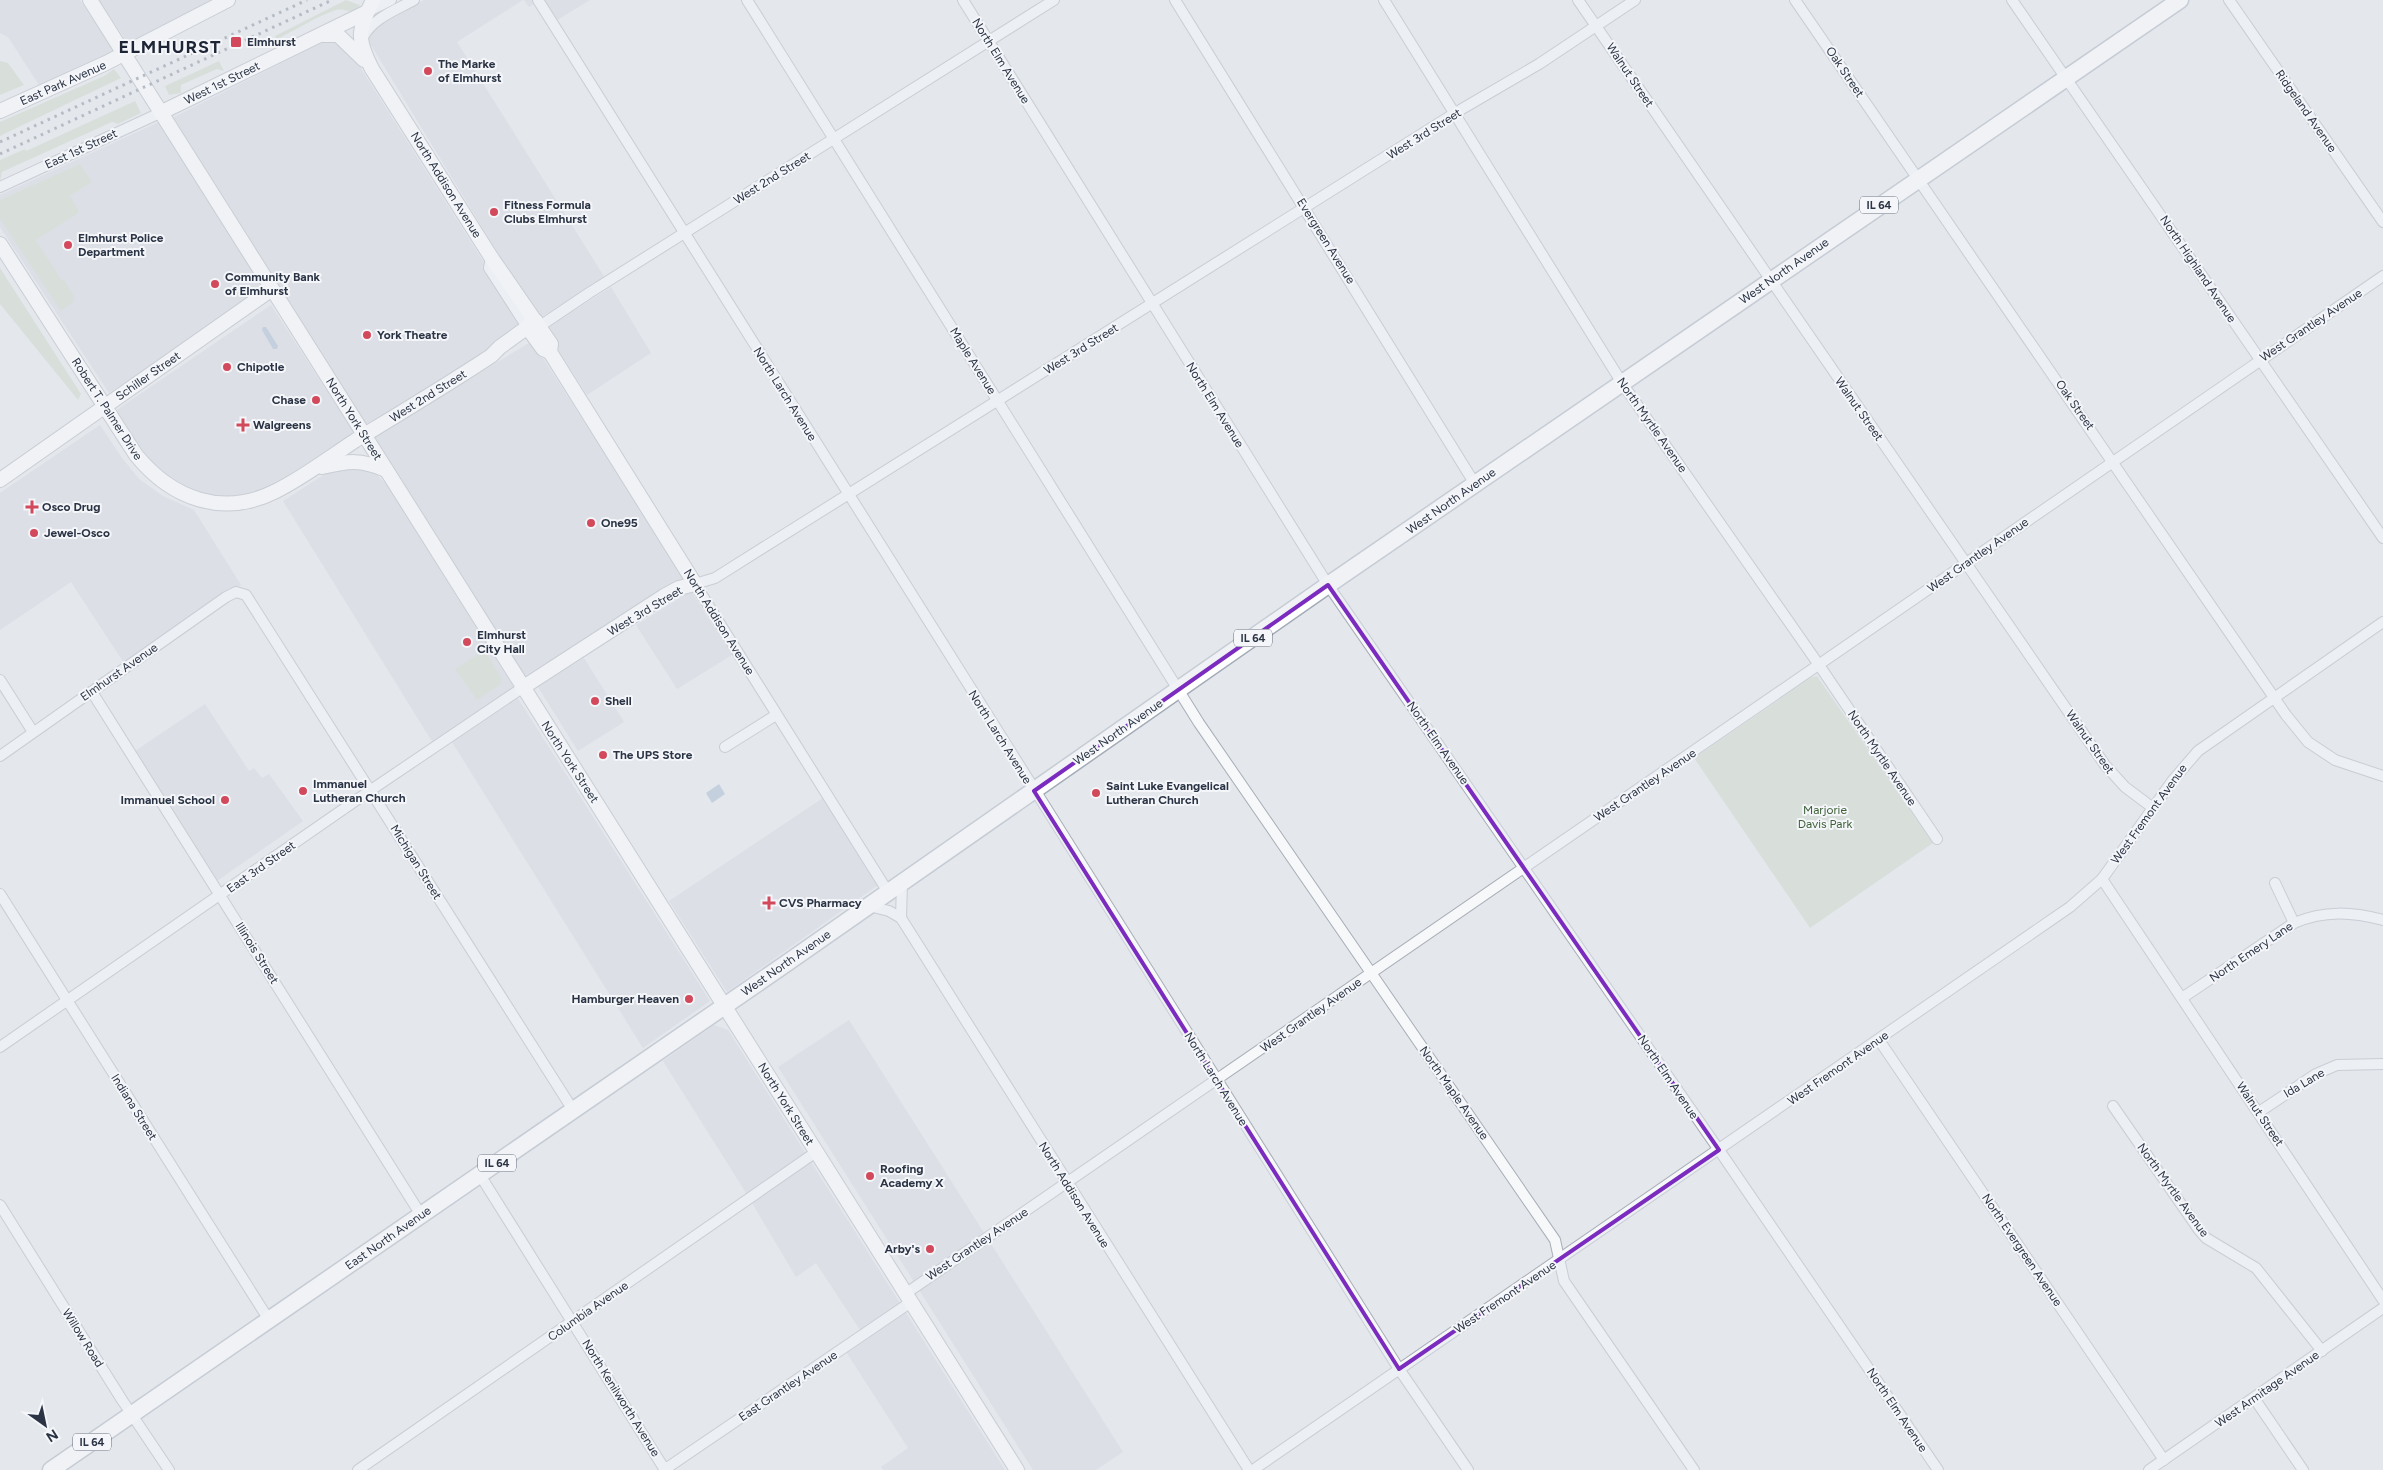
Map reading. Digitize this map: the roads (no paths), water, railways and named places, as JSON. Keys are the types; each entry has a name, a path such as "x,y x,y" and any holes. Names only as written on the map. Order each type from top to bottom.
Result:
{"main road":[{"name":"West North Avenue","path":"724,1006 1328,585 2180,0"},
{"name":"East North Avenue","path":"51,1470 724,1006"}],"street":[{"name":"North York Street","path":"90,0 1016,1470"},
{"name":"East Park Avenue","path":"0,111 125,54 228,0"},
{"name":"West 1st Street","path":"162,112 323,35 370,6 391,0"},
{"path":"361,40 371,25 414,0"},
{"name":"North Larch Avenue","path":"538,0 1216,1080 1399,1369 1468,1470"},
{"name":"Maple Avenue","path":"747,0 1199,723"},
{"name":"North Elm Avenue","path":"963,0 1328,585 1938,1470"},
{"name":"West 2nd Street","path":"364,436 492,356 504,353 534,327 1054,0"},
{"name":"Evergreen Avenue","path":"1175,0 1306,208 1475,484"},
{"name":"North Myrtle Avenue","path":"1384,0 1622,383 1819,665 1937,839"},
{"name":"Walnut Street","path":"1578,0 2111,773 2125,787 2153,808"},
{"name":"West 3rd Street","path":"522,688 664,596 679,588 715,578 1455,113 1529,71 1635,0"},
{"name":"Oak Street","path":"1795,0 2286,714 2308,742 2348,765 2383,776"},
{"name":"North Highland Avenue","path":"2012,0 2383,538"},
{"name":"Ridgeland Avenue","path":"2229,0 2383,222"},
{"name":"North Addison Avenue","path":"370,6 361,28 361,40 363,51 372,69 490,262 534,327 551,344 550,352 776,715 895,888"},
{"path":"323,35 338,35 343,38 372,69"},
{"name":"East 1st Street","path":"0,187 162,112"},
{"name":"Robert T. Palmer Drive","path":"0,244 146,467 163,483 194,499 219,504 245,501 276,491 364,436"},
{"name":"West Grantley Avenue","path":"908,1298 1067,1183 2383,276"},
{"name":"Schiller Street","path":"0,480 272,289"},
{"path":"312,469 343,462 366,461 386,470"},
{"name":"Elmhurst Avenue","path":"0,756 226,597 240,592"},
{"name":"Michigan Street","path":"240,592 250,600 573,1110"},
{"name":"West Fremont Avenue","path":"1253,1470 2070,907 2102,879 2172,780 2198,751 2383,622"},
{"path":"0,680 33,732"},
{"name":"East 3rd Street","path":"0,1047 371,790 522,688"},
{"name":"Illinois Street","path":"92,692 421,1215"},
{"path":"725,747 776,715"},
{"name":"North Maple Avenue","path":"1199,723 1555,1240 1564,1281 1694,1470"},
{"name":"Walnut Street","path":"2102,879 2383,1300"},
{"path":"2275,884 2294,923"},
{"path":"895,888 901,918"},
{"name":"Indiana Street","path":"0,894 269,1320"},
{"path":"869,906 901,918"},
{"name":"North Emery Lane","path":"2182,998 2294,923 2306,918 2332,913 2359,914 2383,920"},
{"name":"North Addison Avenue","path":"901,918 1249,1470"},
{"name":"North Evergreen Avenue","path":"1879,1040 2164,1460"},
{"name":"Ida Lane","path":"2259,1112 2316,1074 2338,1065 2383,1064"},
{"name":"North Myrtle Avenue","path":"2113,1106 2199,1230 2206,1238 2256,1268 2274,1288 2322,1351"},
{"name":"Columbia Avenue","path":"358,1470 816,1152"},
{"name":"North Kenilworth Avenue","path":"480,1174 665,1470"},
{"name":"Willow Road","path":"0,1205 169,1470"},
{"name":"East Grantley Avenue","path":"665,1470 908,1298"},
{"name":"West Armitage Avenue","path":"2149,1470 2383,1308"},
{"path":"2254,1398 2302,1470"}],"water":[{"path":"263,327 266,327 278,346 277,349 273,349 262,330"},
{"path":"719,784 725,794 712,803 706,793"}],"railway":[{"path":"0,142 307,0"},
{"path":"0,154 332,0"}],"place":[{"name":"Elmhurst","path":"236,42"},
{"name":"The Marke of Elmhurst","path":"428,71"},
{"name":"Fitness Formula Clubs Elmhurst","path":"494,212"},
{"name":"Elmhurst Police Department","path":"68,245"},
{"name":"Community Bank of Elmhurst","path":"215,284"},
{"name":"York Theatre","path":"367,335"},
{"name":"Chipotle","path":"227,367"},
{"name":"Chase","path":"316,400"},
{"name":"Walgreens","path":"243,425"},
{"name":"Osco Drug","path":"32,507"},
{"name":"One95","path":"591,523"},
{"name":"Jewel-Osco","path":"34,533"},
{"name":"Elmhurst City Hall","path":"467,642"},
{"name":"Shell","path":"595,701"},
{"name":"The UPS Store","path":"603,755"},
{"name":"Immanuel Lutheran Church","path":"303,791"},
{"name":"Saint Luke Evangelical Lutheran Church","path":"1096,793"},
{"name":"Immanuel School","path":"225,800"},
{"name":"CVS Pharmacy","path":"769,903"},
{"name":"Hamburger Heaven","path":"689,999"},
{"name":"Roofing Academy X","path":"870,1176"},
{"name":"Arby's","path":"930,1249"}],"district":[{"name":"ELMHURST","path":"170,47"}],"park label":[{"name":"Marjorie Davis Park","path":"1825,817"}]}
